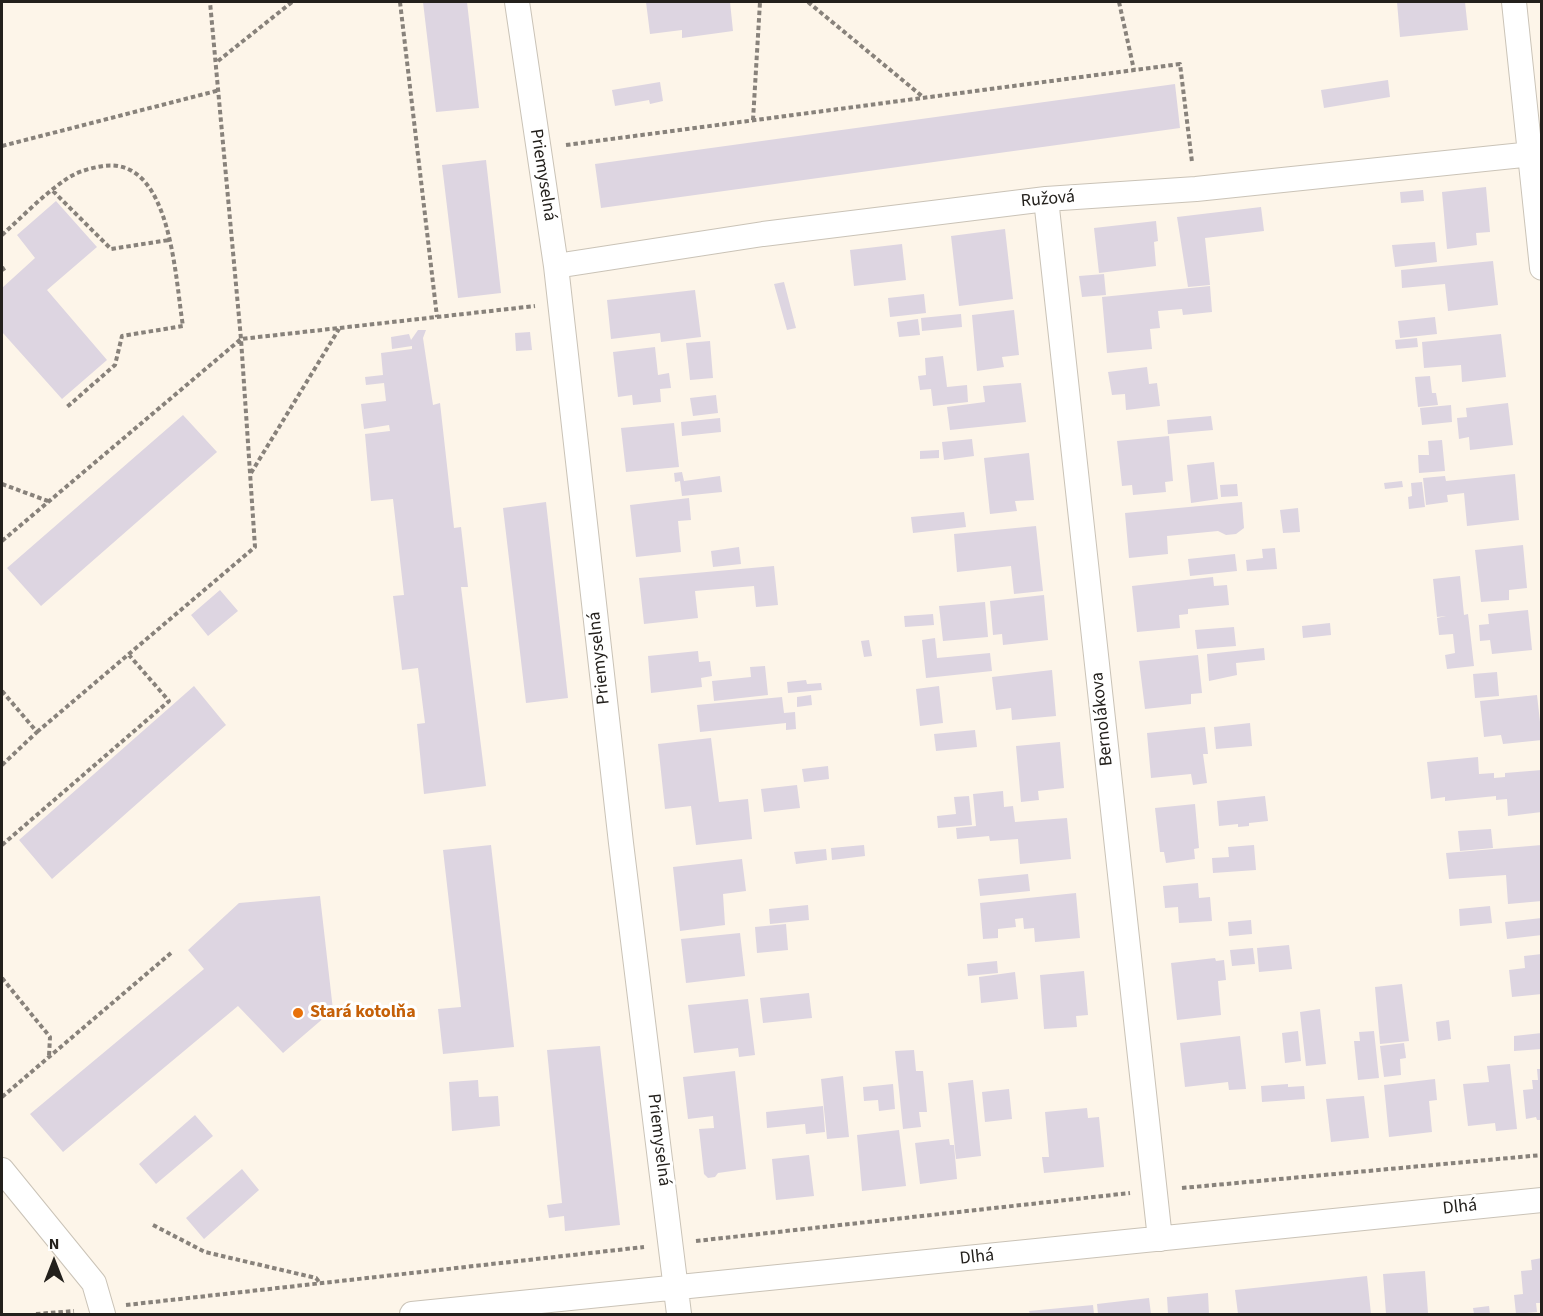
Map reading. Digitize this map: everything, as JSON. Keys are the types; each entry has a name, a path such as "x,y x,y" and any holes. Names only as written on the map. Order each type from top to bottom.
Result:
{"street":[{"name":"Priemyselná","path":"517,2 561,303 622,855 679,1314"},
{"path":"1514,2 1536,153 1542,268"},
{"name":"Ružová","path":"556,266 763,234 1046,199 1196,189 1536,153"},
{"name":"Bernolákova","path":"1046,199 1160,1239"},
{"path":"2,1170 94,1283 103,1311"},
{"name":"Dlhá","path":"412,1314 1542,1200"}],"path":[{"path":"2,765 37,732 255,547 242,339 210,2"},
{"path":"217,62 292,2"},
{"path":"400,2 437,317"},
{"path":"753,120 760,2"},
{"path":"808,2 924,98"},
{"path":"1119,2 1134,70"},
{"path":"538,149 1180,64 1196,189"},
{"path":"2,146 220,90"},
{"path":"2,235 69,177 90,168 124,166 139,174 152,188 160,204 169,240 183,326 122,336 115,365 67,407"},
{"path":"53,191 111,249 169,240"},
{"path":"2,541 242,339 561,303"},
{"path":"250,475 340,328"},
{"path":"2,484 48,501"},
{"path":"2,845 169,701 129,655"},
{"path":"2,691 37,732"},
{"path":"2,1097 171,953"},
{"path":"2,978 50,1037 48,1057"},
{"path":"36,1314 103,1311 320,1283 1155,1191 1542,1155"},
{"path":"153,1225 205,1252 316,1278 320,1283"}],"building":[{"path":"423,2 467,2 479,108 436,112"},
{"path":"646,2 730,2 733,31 682,38 682,30 650,34"},
{"path":"1397,2 1465,2 1468,30 1400,37"},
{"path":"1388,80 1390,97 1324,108 1321,90"},
{"path":"660,82 663,101 650,104 649,100 615,106 612,90"},
{"path":"1175,84 1180,128 601,208 595,164"},
{"path":"486,160 501,293 458,298 442,165"},
{"path":"1486,187 1490,232 1476,233 1477,245 1447,249 1442,192"},
{"path":"1423,190 1424,201 1401,203 1400,192"},
{"path":"56,201 97,247 47,290 107,360 62,399 2,332 2,288 35,258 17,235"},
{"path":"1261,207 1264,231 1205,238 1210,285 1188,287 1177,217"},
{"path":"1156,221 1158,241 1154,242 1156,266 1099,273 1094,228"},
{"path":"1005,229 1013,299 959,306 951,236"},
{"path":"1435,242 1437,262 1395,267 1392,245"},
{"path":"902,244 906,280 854,286 850,250"},
{"path":"1493,261 1498,305 1448,311 1445,284 1402,288 1401,270"},
{"path":"1104,274 1106,295 1082,297 1079,276"},
{"path":"784,282 796,328 787,330 774,284"},
{"path":"1210,286 1212,312 1183,315 1182,309 1158,311 1160,328 1150,329 1152,349 1107,353 1102,297"},
{"path":"695,290 701,337 661,342 660,333 611,339 607,300"},
{"path":"924,294 926,313 890,317 888,298"},
{"path":"1014,310 1019,355 1002,357 1004,367 977,371 972,315"},
{"path":"961,314 962,327 922,331 921,318"},
{"path":"1435,317 1437,334 1400,338 1398,321"},
{"path":"918,319 920,335 899,337 897,322"},
{"path":"418,330 426,330 423,338 433,405 440,403 454,528 461,527 468,587 461,587 486,786 424,794 417,724 425,723 418,668 402,670 393,596 404,595 393,499 371,501 365,434 390,431 389,425 364,429 361,404 386,401 384,383 366,385 365,377 383,375 381,353 412,349 412,346 392,349 391,337 409,334 411,340"},
{"path":"530,332 532,350 516,351 515,333"},
{"path":"1501,334 1506,377 1462,382 1461,365 1424,368 1422,342"},
{"path":"1417,338 1418,347 1396,349 1395,340"},
{"path":"710,341 713,378 690,380 686,343"},
{"path":"655,347 658,375 669,373 671,388 660,389 661,402 633,405 632,395 618,397 613,352"},
{"path":"943,356 947,387 967,385 968,402 933,406 931,389 920,390 918,376 926,375 925,358"},
{"path":"1147,367 1149,384 1157,383 1160,406 1126,410 1125,394 1112,395 1108,372"},
{"path":"1430,376 1432,393 1436,393 1438,405 1418,407 1415,377"},
{"path":"1021,383 1026,422 950,430 947,407 985,402 983,386"},
{"path":"716,395 718,413 693,416 690,398"},
{"path":"1508,403 1513,445 1470,450 1469,437 1459,439 1457,418 1467,417 1466,408"},
{"path":"1451,405 1452,422 1422,425 1420,408"},
{"path":"183,415 217,452 41,606 7,568"},
{"path":"1211,416 1213,430 1168,434 1167,420"},
{"path":"720,418 721,432 682,436 681,422"},
{"path":"674,423 679,467 626,472 621,428"},
{"path":"1169,436 1173,481 1165,482 1166,492 1133,495 1132,485 1122,486 1117,441"},
{"path":"972,439 974,456 944,460 942,442"},
{"path":"1442,440 1445,471 1419,473 1418,455 1429,455 1428,441"},
{"path":"939,450 939,458 920,459 920,451"},
{"path":"1029,453 1034,500 1015,501 1017,511 990,514 984,458"},
{"path":"1214,462 1218,499 1191,503 1187,465"},
{"path":"682,472 684,481 720,476 722,492 682,496 680,481 675,482 674,473"},
{"path":"1515,474 1519,520 1467,526 1464,493 1447,495 1448,502 1426,505 1423,478 1445,476 1446,481"},
{"path":"1402,481 1403,487 1385,489 1384,483"},
{"path":"1422,482 1425,507 1409,509 1408,497 1412,496 1411,483"},
{"path":"1237,484 1238,496 1221,497 1220,485"},
{"path":"689,498 691,520 678,521 681,552 636,557 630,505"},
{"path":"546,502 568,698 526,703 503,508"},
{"path":"1242,502 1244,528 1236,534 1226,535 1218,531 1167,536 1168,554 1129,558 1125,513"},
{"path":"1298,508 1300,532 1283,533 1280,510"},
{"path":"964,512 966,527 913,533 911,517"},
{"path":"1036,526 1043,591 1014,594 1011,566 957,572 954,534"},
{"path":"1523,545 1527,588 1509,590 1509,600 1481,602 1475,550"},
{"path":"739,547 741,564 713,567 711,551"},
{"path":"1275,548 1277,569 1247,571 1246,560 1263,558 1262,549"},
{"path":"1235,554 1237,571 1190,576 1188,559"},
{"path":"774,566 778,605 756,607 754,586 695,591 698,618 644,624 639,578"},
{"path":"1460,576 1464,615 1468,614 1474,666 1447,669 1445,655 1455,653 1453,634 1439,635 1437,618 1446,616 1437,617 1433,579"},
{"path":"1213,577 1214,586 1227,585 1229,605 1188,609 1188,614 1179,615 1180,628 1137,632 1132,586"},
{"path":"220,590 238,611 208,636 191,615"},
{"path":"1044,595 1048,640 1003,645 1002,634 993,635 990,601"},
{"path":"985,602 988,637 943,641 939,606"},
{"path":"1528,610 1532,650 1492,654 1490,640 1480,641 1479,625 1489,624 1488,614"},
{"path":"933,614 934,625 905,627 904,616"},
{"path":"1330,623 1331,635 1303,638 1302,626"},
{"path":"1234,627 1236,646 1197,649 1195,630"},
{"path":"935,638 937,658 990,653 992,671 926,678 922,640"},
{"path":"869,640 872,656 864,657 861,641"},
{"path":"1264,648 1265,660 1236,663 1237,675 1209,681 1207,654"},
{"path":"698,651 699,662 710,661 712,676 701,678 702,687 651,693 648,656"},
{"path":"1198,655 1202,693 1191,694 1191,704 1145,709 1139,661"},
{"path":"765,666 768,695 714,701 712,681 751,677 750,667"},
{"path":"1052,670 1056,716 1012,720 1011,708 996,710 992,677"},
{"path":"1497,672 1499,696 1475,698 1473,674"},
{"path":"806,680 807,684 821,683 822,690 788,693 787,682"},
{"path":"194,686 226,725 52,879 19,840"},
{"path":"939,686 943,723 920,726 916,689"},
{"path":"811,695 812,705 797,707 797,697"},
{"path":"1537,695 1542,740 1503,744 1501,735 1484,737 1480,701"},
{"path":"782,697 784,713 795,712 796,729 786,730 786,723 700,732 697,705"},
{"path":"1250,723 1252,746 1216,749 1214,727"},
{"path":"1205,727 1208,754 1203,754 1207,783 1193,785 1191,774 1151,778 1147,733"},
{"path":"975,730 977,747 936,751 934,734"},
{"path":"711,738 719,802 748,799 752,839 696,845 691,806 665,809 658,744"},
{"path":"1060,742 1064,788 1038,791 1039,800 1021,802 1016,746"},
{"path":"1478,757 1479,774 1494,773 1494,778 1505,777 1505,773 1542,770 1542,812 1508,816 1507,799 1496,800 1496,796 1445,801 1445,797 1431,799 1427,762"},
{"path":"828,766 829,779 804,782 802,769"},
{"path":"797,785 800,808 764,812 761,789"},
{"path":"1003,791 1004,807 1013,806 1015,822 1067,818 1071,859 1020,864 1018,839 990,841 989,836 957,839 956,828 976,826 973,794"},
{"path":"969,796 972,825 938,828 937,816 956,814 954,797"},
{"path":"1265,796 1268,821 1249,823 1249,826 1238,827 1238,824 1219,826 1217,801"},
{"path":"1195,804 1199,848 1194,849 1195,859 1166,863 1164,852 1160,852 1155,808"},
{"path":"1491,829 1493,848 1460,851 1458,831"},
{"path":"491,845 514,1047 443,1054 438,1009 461,1007 443,850"},
{"path":"864,845 865,856 832,860 831,848"},
{"path":"1254,845 1256,870 1213,873 1212,858 1229,857 1228,847"},
{"path":"1542,845 1542,901 1508,904 1506,875 1449,879 1446,853"},
{"path":"826,849 827,860 796,864 794,852"},
{"path":"742,859 746,891 723,894 725,925 680,931 673,867"},
{"path":"1028,874 1030,891 980,896 978,879"},
{"path":"1198,883 1199,898 1210,897 1212,921 1179,923 1178,907 1165,908 1163,886"},
{"path":"1076,893 1080,938 1035,942 1034,928 1024,929 1023,918 1015,919 1016,927 998,929 998,938 983,939 980,903"},
{"path":"320,896 333,1010 283,1053 238,1006 63,1152 30,1114 204,969 188,950 239,903"},
{"path":"808,905 809,920 770,924 769,909"},
{"path":"1490,906 1492,923 1460,926 1459,909"},
{"path":"1542,918 1542,935 1507,939 1505,922"},
{"path":"1251,920 1252,934 1229,936 1228,922"},
{"path":"786,924 788,950 757,953 755,927"},
{"path":"740,933 745,976 686,983 681,939"},
{"path":"1289,945 1292,969 1259,972 1257,948"},
{"path":"1253,948 1255,964 1232,966 1230,950"},
{"path":"1542,954 1542,994 1512,997 1509,970 1525,968 1524,956"},
{"path":"1215,958 1216,961 1224,960 1226,980 1218,981 1221,1015 1177,1020 1171,963"},
{"path":"997,961 998,973 968,976 967,964"},
{"path":"1084,971 1088,1015 1076,1016 1077,1027 1044,1029 1040,975"},
{"path":"1015,972 1018,999 981,1003 979,977"},
{"path":"1402,984 1409,1041 1380,1044 1375,987"},
{"path":"809,993 812,1018 763,1023 760,998"},
{"path":"748,999 755,1055 739,1057 738,1048 694,1053 688,1005"},
{"path":"1320,1009 1326,1064 1306,1066 1300,1012"},
{"path":"1449,1020 1451,1039 1438,1041 1436,1022"},
{"path":"1298,1031 1301,1061 1285,1063 1282,1033"},
{"path":"1374,1031 1379,1078 1358,1080 1354,1041 1360,1041 1359,1032"},
{"path":"1542,1033 1542,1049 1514,1051 1514,1036"},
{"path":"1240,1036 1246,1089 1229,1090 1228,1082 1185,1087 1180,1043"},
{"path":"1404,1043 1406,1058 1400,1059 1401,1075 1384,1077 1380,1046"},
{"path":"600,1046 620,1225 565,1231 564,1216 549,1218 547,1205 562,1203 547,1050"},
{"path":"914,1050 916,1071 923,1071 927,1112 919,1112 921,1127 903,1129 895,1051"},
{"path":"1510,1064 1517,1129 1496,1131 1495,1123 1468,1126 1463,1084 1489,1082 1487,1066"},
{"path":"1537,1069 1542,1069 1542,1120 1537,1120 1536,1117 1526,1119 1523,1090 1533,1089 1532,1080 1538,1080"},
{"path":"735,1071 746,1169 718,1173 715,1177 708,1178 704,1174 699,1129 714,1128 713,1116 688,1119 683,1077"},
{"path":"843,1076 849,1137 827,1139 821,1079"},
{"path":"1435,1079 1437,1100 1429,1101 1432,1132 1389,1137 1384,1085"},
{"path":"478,1080 479,1097 498,1096 500,1126 452,1131 449,1082"},
{"path":"973,1080 981,1156 956,1159 948,1083"},
{"path":"893,1084 895,1109 879,1111 878,1100 864,1101 863,1087"},
{"path":"1288,1084 1288,1087 1304,1086 1305,1099 1262,1102 1261,1086"},
{"path":"1009,1089 1012,1119 985,1122 982,1092"},
{"path":"1364,1096 1369,1138 1331,1142 1326,1099"},
{"path":"823,1106 825,1132 806,1134 805,1124 767,1128 766,1112"},
{"path":"1087,1108 1088,1118 1099,1117 1104,1167 1044,1173 1042,1157 1049,1157 1045,1112"},
{"path":"195,1115 213,1136 156,1184 139,1164"},
{"path":"899,1130 906,1186 862,1191 857,1135"},
{"path":"949,1139 950,1145 954,1145 957,1179 920,1184 915,1143"},
{"path":"809,1155 814,1196 776,1200 772,1159"},
{"path":"242,1169 259,1190 204,1239 186,1218"},
{"path":"1542,1258 1542,1303 1536,1303 1537,1312 1516,1314 1514,1295 1523,1294 1521,1271 1532,1270 1531,1260"},
{"path":"1425,1271 1428,1313 1386,1314 1383,1274"},
{"path":"1367,1276 1371,1314 1238,1314 1235,1290"},
{"path":"1208,1293 1209,1314 1168,1314 1167,1297"},
{"path":"1149,1298 1151,1314 1098,1314 1097,1304"},
{"path":"1093,1305 1094,1314 1030,1314 1029,1311"},
{"path":"1489,1306 1490,1314 1474,1314 1473,1308"}],"place":[{"name":"Stará kotolňa","path":"298,1013"}]}
